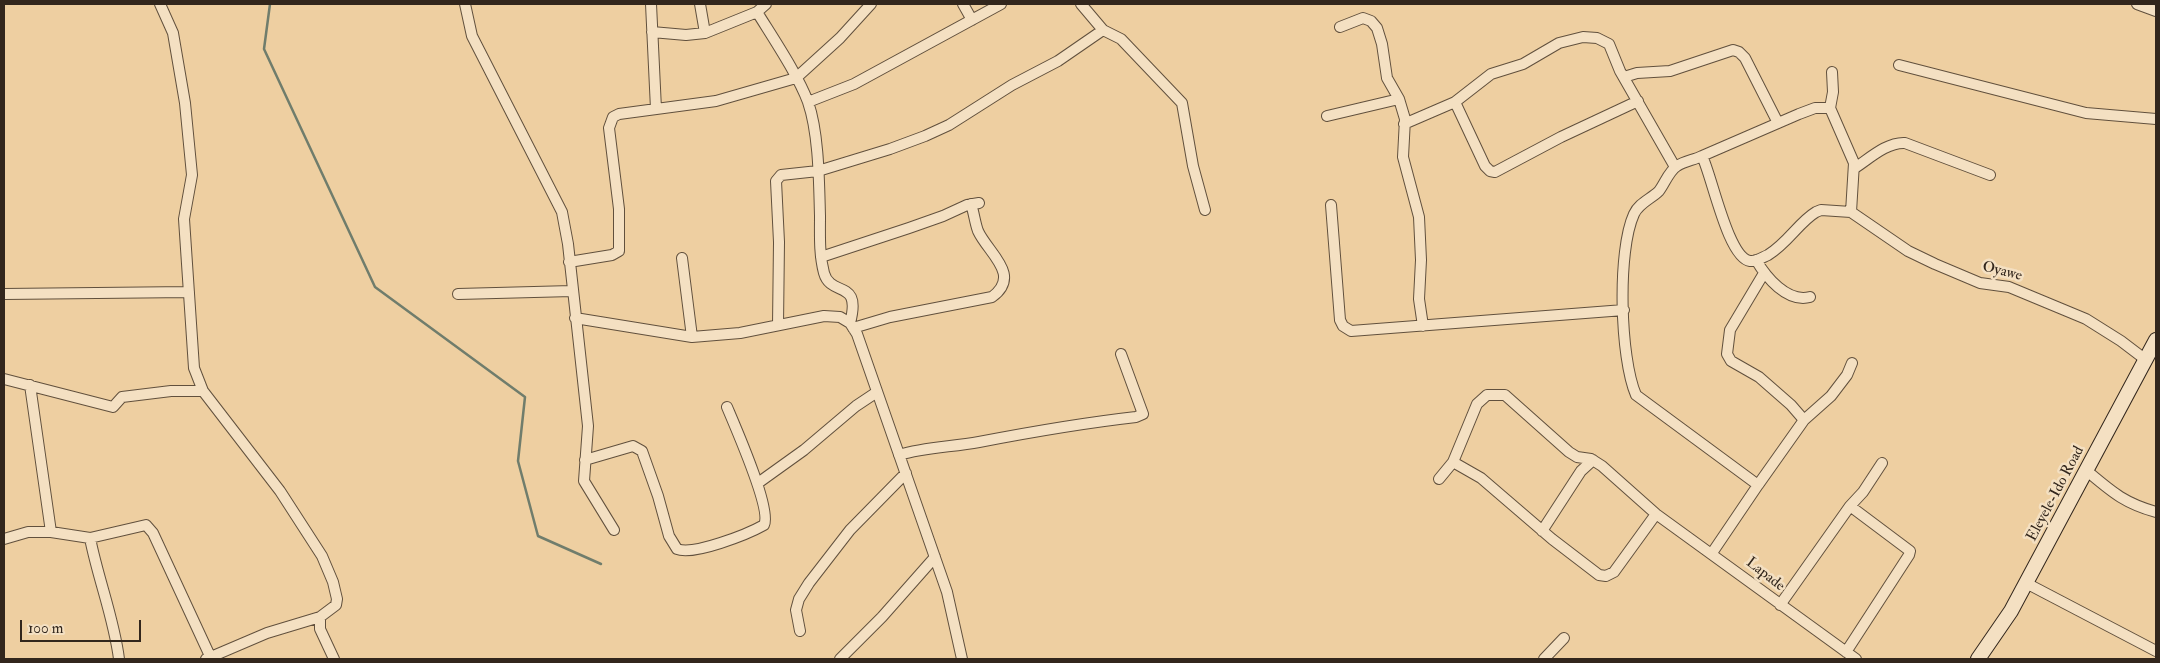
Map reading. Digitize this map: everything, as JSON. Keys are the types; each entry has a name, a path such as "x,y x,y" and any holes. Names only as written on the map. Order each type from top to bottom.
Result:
{"main road":[{"name":"Eleyele-Ido Road","path":"1978,659 2011,612 2156,340"}],"street":[{"path":"4,539 28,532 52,532 90,538 146,525 208,658 267,633 320,617 336,606 337,599 333,582 322,556 280,491 203,391 194,368 184,219 192,174 185,104 173,33 160,4"},
{"path":"464,4 472,36 562,212 588,426 584,481 614,530"},
{"path":"651,4 656,109"},
{"path":"700,4 705,33"},
{"path":"652,32 686,35 705,33 757,12 766,4"},
{"path":"569,262 612,256 619,251 619,209 610,122 613,117 619,114 716,101 796,78 840,38 871,4"},
{"path":"963,4 972,20"},
{"path":"808,102 854,84 1001,4"},
{"path":"1081,4 1103,30 1121,39 1182,103 1193,166 1205,210"},
{"path":"2137,4 2156,11"},
{"path":"757,12 808,102 818,171 821,257 827,279 835,287 847,291 852,298 854,309 852,325 900,455 952,609 962,659"},
{"path":"1340,27 1363,18 1371,21 1377,28 1382,44 1387,78 1399,99 1404,124 1403,157 1419,217 1421,260 1419,299 1422,326"},
{"path":"778,325 779,242 776,181 781,175 818,171 925,136 949,125 1012,85 1058,61 1103,30"},
{"path":"1404,124 1455,102 1492,74 1523,64 1559,43 1573,39 1597,38 1606,41 1613,50 1624,77 1675,167"},
{"path":"1624,77 1637,73 1670,71 1732,50 1739,52 1745,58 1778,123"},
{"path":"1899,66 2086,113 2156,119"},
{"path":"1702,156 1709,171 1722,217 1734,248 1744,259 1756,260 1788,240 1816,212 1851,212 1855,168 1852,155 1830,108 1833,92 1832,72"},
{"path":"1327,116 1399,99"},
{"path":"1455,102 1485,166 1490,171 1496,172 1561,136 1638,101"},
{"path":"1758,485 1636,395 1632,385 1624,336 1623,252 1637,208 1658,191 1675,167 1815,108 1830,108"},
{"path":"1855,168 1888,146 1906,143 1990,175"},
{"path":"575,318 692,337 740,333 824,316 840,317 852,325 992,297 1001,291 1005,276 994,254 978,230 975,203 917,226 821,257"},
{"path":"1331,205 1340,320 1342,326 1351,331 1624,310"},
{"name":"Oyawe","path":"1851,212 1908,251 1935,264 1980,283 2009,287 2086,319 2121,341 2146,360"},
{"path":"682,258 692,337"},
{"path":"1756,260 1774,284 1796,297 1802,299 1810,297"},
{"path":"1764,273 1730,330 1727,354 1731,361 1759,376 1791,405 1804,420"},
{"path":"458,294 572,291"},
{"path":"4,294 189,292"},
{"path":"900,455 914,451 951,447 1089,422 1136,417 1143,414 1121,354"},
{"path":"1712,553 1804,420 1831,396 1847,375 1852,363"},
{"path":"4,379 113,407 122,397 171,391 203,391"},
{"path":"30,385 52,532"},
{"path":"758,483 804,450 856,406 876,392"},
{"path":"1439,479 1453,462 1477,404 1487,394 1505,394 1569,452 1593,460 1572,484 1542,531"},
{"path":"585,460 633,446 642,451 658,496 669,536 677,550 682,552 690,551 743,536 764,525 766,518 758,483 727,407"},
{"name":"Lapade","path":"1593,460 1656,514 1856,659"},
{"path":"1453,462 1481,478 1542,531 1599,575 1606,576 1614,572 1656,514"},
{"path":"1780,605 1850,506 1863,492 1882,462"},
{"path":"2087,470 2119,498 2134,506 2156,512"},
{"path":"800,631 796,610 799,599 808,583 850,530 906,473"},
{"path":"1846,652 1910,551 1850,506"},
{"path":"90,538 96,570 117,644 119,659"},
{"path":"840,659 882,617 935,558"},
{"path":"2026,583 2155,646"},
{"path":"320,617 320,629 334,659"},
{"path":"1544,659 1564,638"}],"waterway":[{"path":"270,4 264,49 375,287 525,397 518,461 538,536 601,564"}]}
